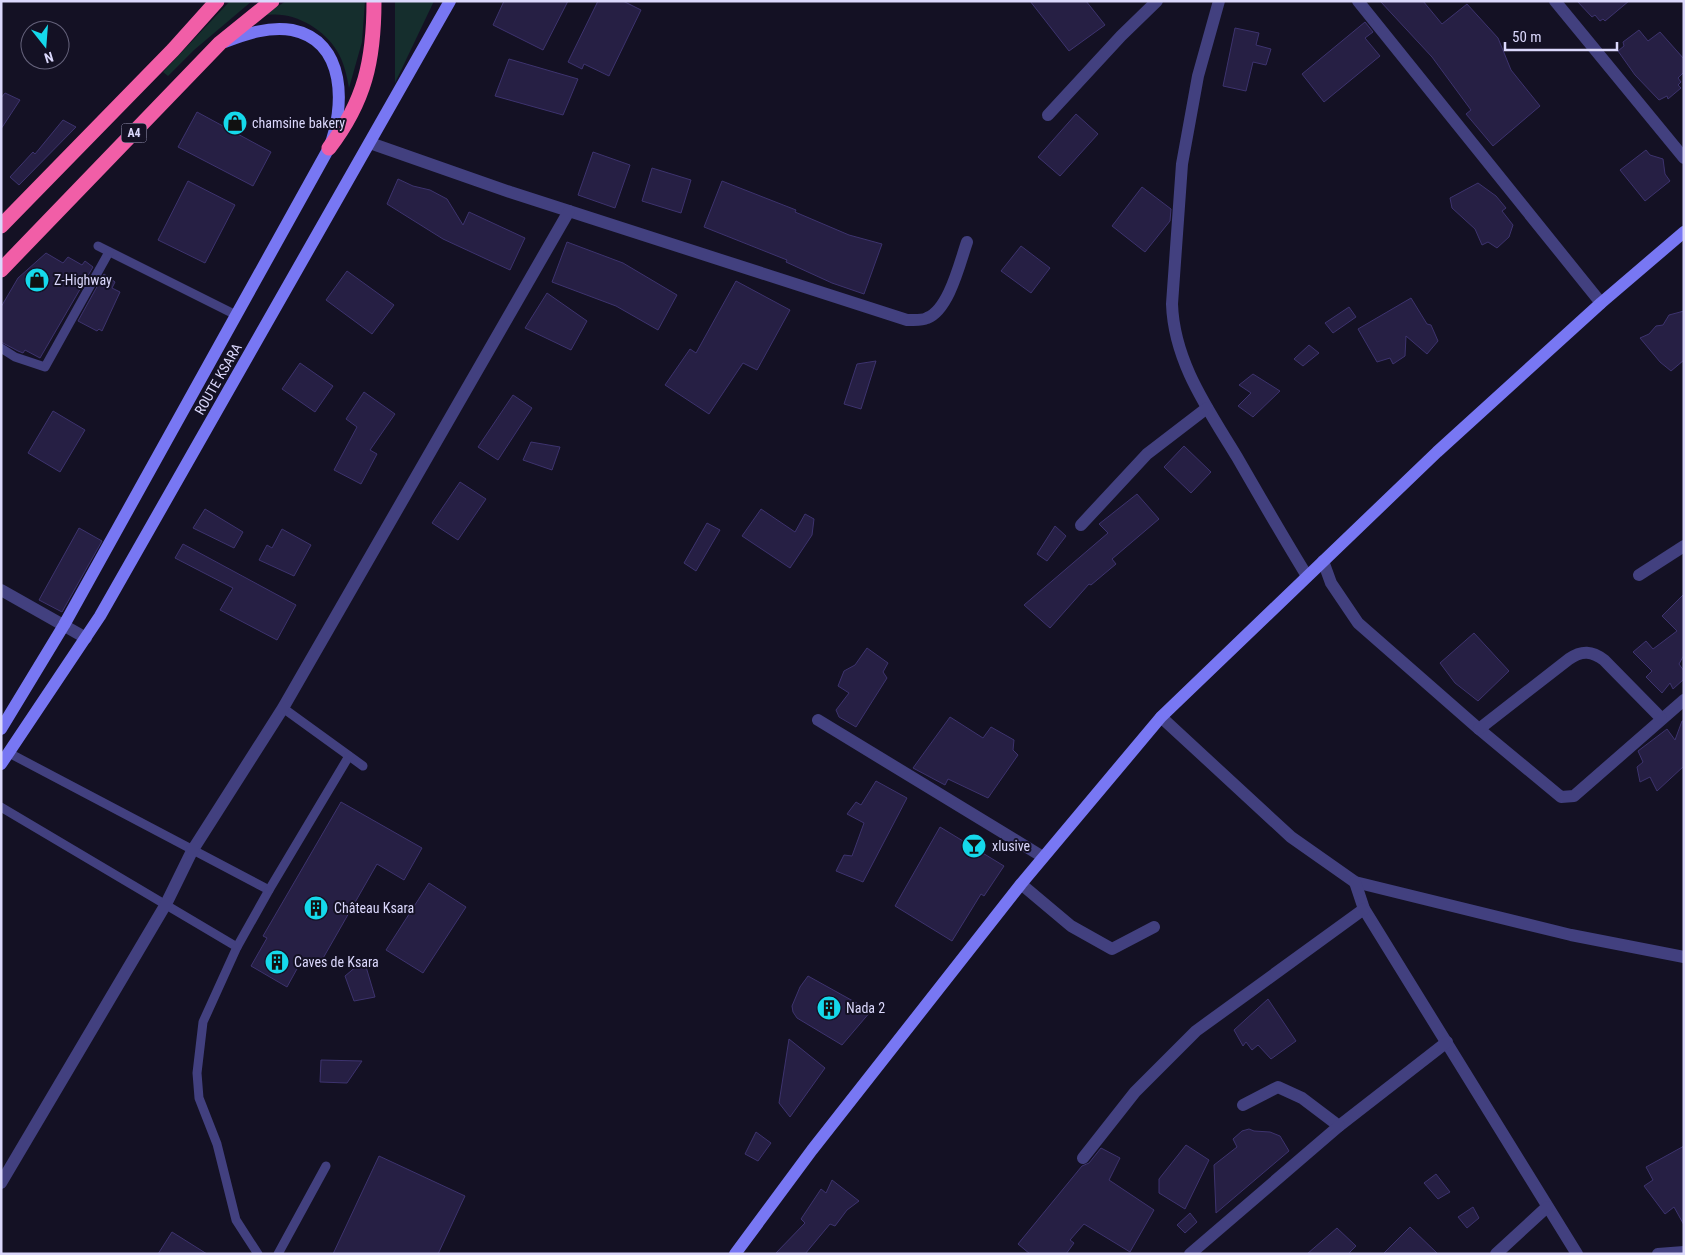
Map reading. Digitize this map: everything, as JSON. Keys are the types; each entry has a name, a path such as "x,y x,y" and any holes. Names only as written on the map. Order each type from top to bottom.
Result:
{"highway":[{"name":"A4","path":"1,226 173,50 217,1"},
{"name":"A4","path":"1,270 220,43 272,1"},
{"path":"329,148 345,127 357,104 366,78 374,41 374,1"}],"main road":[{"name":"ROUTE KSARA","path":"1,764 5,750 86,638 450,1"},
{"name":"ROUTE KSARA","path":"1,729 64,625 329,148 338,118 339,86 334,65 324,49 304,34 278,29 249,34 220,43"},
{"path":"735,1254 812,1150 1021,884 1161,717 1437,452 1601,303 1684,232"}],"street":[{"path":"1048,115 1121,36 1157,1"},
{"path":"1219,1 1198,76 1182,164 1172,304 1173,325 1182,358 1207,408 1307,576"},
{"path":"1358,1 1601,303"},
{"path":"1555,1 1684,158"},
{"path":"370,143 568,211 907,320 926,319 940,307 949,292 967,242"},
{"path":"1,1183 166,904 192,851 283,708 568,211"},
{"path":"1081,525 1147,454 1207,408"},
{"path":"1639,575 1684,546"},
{"path":"1323,561 1331,583 1358,623 1479,729 1561,796 1574,796 1661,718 1684,700"},
{"path":"1,590 86,638"},
{"path":"1479,729 1569,659 1582,652 1596,655 1604,660 1661,718"},
{"path":"1161,717 1291,837 1355,882 1571,935 1684,957"},
{"path":"818,720 1043,857"},
{"path":"1355,882 1364,909 1577,1254"},
{"path":"1021,884 1071,926 1112,949 1154,927"},
{"path":"1083,1158 1134,1092 1196,1032 1364,909"},
{"path":"1190,1254 1339,1126 1446,1042"},
{"path":"1243,1104 1278,1087 1302,1098 1339,1126"},
{"path":"1496,1254 1547,1207"},
{"path":"1658,1254 1684,1252"}],"lane":[{"path":"98,246 236,315"},
{"path":"1,348 15,357 45,367 109,252"},
{"path":"283,708 363,766"},
{"path":"5,750 268,890"},
{"path":"258,1254 236,1220 217,1144 199,1098 197,1073 203,1022 237,947 268,890 349,756"},
{"path":"1,807 237,947"},
{"path":"278,1254 326,1166"}],"green space":[{"path":"230,1 252,1 194,50 168,76 163,72"},
{"path":"286,1 365,1 362,42 349,88 345,69 339,55 331,42 323,34 304,22 284,15 263,16"},
{"path":"395,1 434,1 395,83"}],"building":[{"path":"504,1 568,1 543,50 493,25"},
{"path":"598,1 623,1 641,10 609,76 584,64 582,69 568,62"},
{"path":"1030,1 1086,1 1105,25 1069,51"},
{"path":"1380,1 1423,1 1442,24 1467,4 1498,38 1511,70 1540,106 1493,146 1466,114 1471,110 1432,57"},
{"path":"1577,1 1629,1 1605,21 1603,19 1600,21 1595,15 1592,17"},
{"path":"1365,22 1373,32 1365,38 1380,56 1324,102 1302,74"},
{"path":"1235,28 1259,33 1256,45 1271,49 1266,65 1253,62 1246,91 1223,86"},
{"path":"1639,30 1648,41 1660,32 1684,59 1684,72 1678,78 1681,82 1678,85 1681,88 1668,99 1667,96 1659,100 1635,75 1618,51 1624,46 1623,42"},
{"path":"509,59 578,79 563,115 495,96"},
{"path":"5,93 20,100 1,129 1,98"},
{"path":"197,112 271,152 253,186 178,147"},
{"path":"1076,114 1098,134 1060,176 1038,157"},
{"path":"63,120 76,127 19,185 10,177 33,152 35,154"},
{"path":"1646,150 1650,155 1663,159 1665,174 1670,181 1645,201 1620,170"},
{"path":"593,152 630,165 615,208 578,195"},
{"path":"652,168 691,180 681,213 642,201"},
{"path":"398,179 413,186 430,190 447,199 463,225 469,212 525,238 510,270 443,239 387,204"},
{"path":"188,181 235,205 205,263 158,240"},
{"path":"722,181 796,210 795,212 849,235 882,244 864,294 832,283 786,262 787,260 704,227"},
{"path":"1478,183 1496,196 1506,208 1502,211 1513,225 1509,237 1497,248 1488,242 1482,245 1475,229 1452,208 1450,198"},
{"path":"1142,187 1171,209 1170,221 1145,252 1112,226"},
{"path":"567,242 623,263 677,295 658,330 616,306 552,282"},
{"path":"1021,246 1050,268 1031,293 1001,271"},
{"path":"46,253 63,263 68,257 82,265 85,261 93,267 40,358 25,350 23,353 18,351 1,342 1,307 18,278"},
{"path":"347,271 394,305 372,334 326,300"},
{"path":"104,274 115,282 112,288 120,292 102,331 99,329 97,331 78,321"},
{"path":"736,281 790,310 757,370 743,363 709,414 665,385 690,349 696,353"},
{"path":"547,293 587,321 571,350 525,328"},
{"path":"1411,298 1427,324 1431,325 1438,341 1427,354 1406,336 1405,356 1393,364 1390,358 1377,362 1358,329"},
{"path":"1349,307 1356,317 1333,333 1325,323"},
{"path":"1684,311 1684,360 1671,371 1660,362 1640,338 1649,334 1656,326 1663,325 1669,315"},
{"path":"1309,345 1319,353 1303,366 1294,359"},
{"path":"876,361 861,409 844,404 857,364"},
{"path":"300,363 333,386 315,412 282,389"},
{"path":"1253,374 1280,391 1253,417 1238,406 1251,393 1239,385"},
{"path":"364,392 395,414 370,450 377,454 361,484 334,470 357,427 346,419"},
{"path":"513,395 532,408 498,460 478,447"},
{"path":"53,411 85,430 60,472 28,453"},
{"path":"531,442 560,447 552,470 523,460"},
{"path":"1184,446 1211,472 1191,493 1164,467"},
{"path":"460,482 486,499 458,540 432,523"},
{"path":"1137,494 1159,519 1112,559 1116,564 1091,585 1089,584 1050,628 1024,605 1108,533 1099,524"},
{"path":"205,509 243,532 234,548 193,528"},
{"path":"761,509 795,532 805,514 814,519 812,535 790,568 742,536"},
{"path":"707,523 720,530 696,571 684,563"},
{"path":"1055,526 1066,536 1047,561 1037,554"},
{"path":"79,528 102,541 62,612 39,600"},
{"path":"282,529 311,545 294,576 259,560 267,545 272,548"},
{"path":"183,544 296,605 277,640 220,610 233,588 175,558"},
{"path":"1684,594 1684,655 1679,664 1684,671 1684,679 1673,689 1670,683 1662,693 1646,677 1652,671 1633,652 1646,641 1653,649 1677,631 1662,616"},
{"path":"1474,633 1509,671 1478,701 1455,683 1440,663"},
{"path":"867,648 888,663 883,672 887,678 856,727 839,717 836,710 849,693 838,686 844,671 855,665"},
{"path":"950,717 983,738 991,727 1014,740 1013,750 1018,755 988,798 948,779 945,785 913,768"},
{"path":"1682,721 1684,721 1684,766 1657,791 1650,777 1640,782 1637,767 1643,762 1638,751 1667,729 1675,740"},
{"path":"876,781 907,798 863,882 836,871 844,855 852,856 864,823 847,814 856,802 861,805"},
{"name":"Château Ksara","path":"341,802 422,848 404,880 377,864 318,967 303,958 287,987 251,966 267,938 263,936"},
{"path":"940,827 1004,866 984,896 981,894 952,941 895,906"},
{"path":"429,883 466,907 423,973 386,950"},
{"path":"364,960 375,997 354,1001 345,976"},
{"name":"Nada 2","path":"808,976 871,1011 842,1045 797,1018 793,1012 792,1006 800,987"},
{"path":"1268,999 1296,1041 1271,1059 1258,1045 1252,1050 1246,1042 1243,1046 1234,1030"},
{"path":"789,1039 825,1068 790,1117 779,1103"},
{"path":"321,1060 362,1061 347,1083 320,1082"},
{"path":"1249,1129 1270,1132 1280,1136 1289,1151 1216,1213 1214,1165 1237,1147 1233,1139 1242,1131"},
{"path":"756,1132 771,1143 758,1161 745,1154"},
{"path":"1186,1145 1209,1160 1185,1209 1159,1193 1159,1179"},
{"path":"1684,1146 1684,1225 1674,1207 1665,1214 1644,1186 1653,1180 1646,1167"},
{"path":"1101,1148 1120,1158 1109,1180 1154,1210 1130,1252 1084,1224 1070,1240 1074,1243 1066,1254 1030,1254 1018,1244 1082,1166 1089,1163"},
{"path":"379,1156 465,1196 438,1254 333,1254"},
{"path":"1436,1174 1450,1192 1438,1199 1424,1183"},
{"path":"832,1180 859,1201 847,1210 835,1226 830,1224 805,1254 775,1254 805,1223 801,1219 821,1189 826,1193"},
{"path":"1473,1207 1479,1218 1467,1228 1458,1217"},
{"path":"1190,1213 1197,1222 1185,1233 1177,1225"},
{"path":"1410,1227 1438,1254 1383,1254"},
{"path":"1337,1228 1356,1246 1348,1254 1307,1254"},
{"path":"172,1232 207,1254 158,1254"}],"place":[{"name":"chamsine bakery","path":"235,123"},
{"name":"Z-Highway","path":"37,280"},
{"name":"xlusive","path":"974,846"},
{"name":"Château Ksara","path":"316,908"},
{"name":"Caves de Ksara","path":"277,962"},
{"name":"Nada 2","path":"829,1008"}]}
